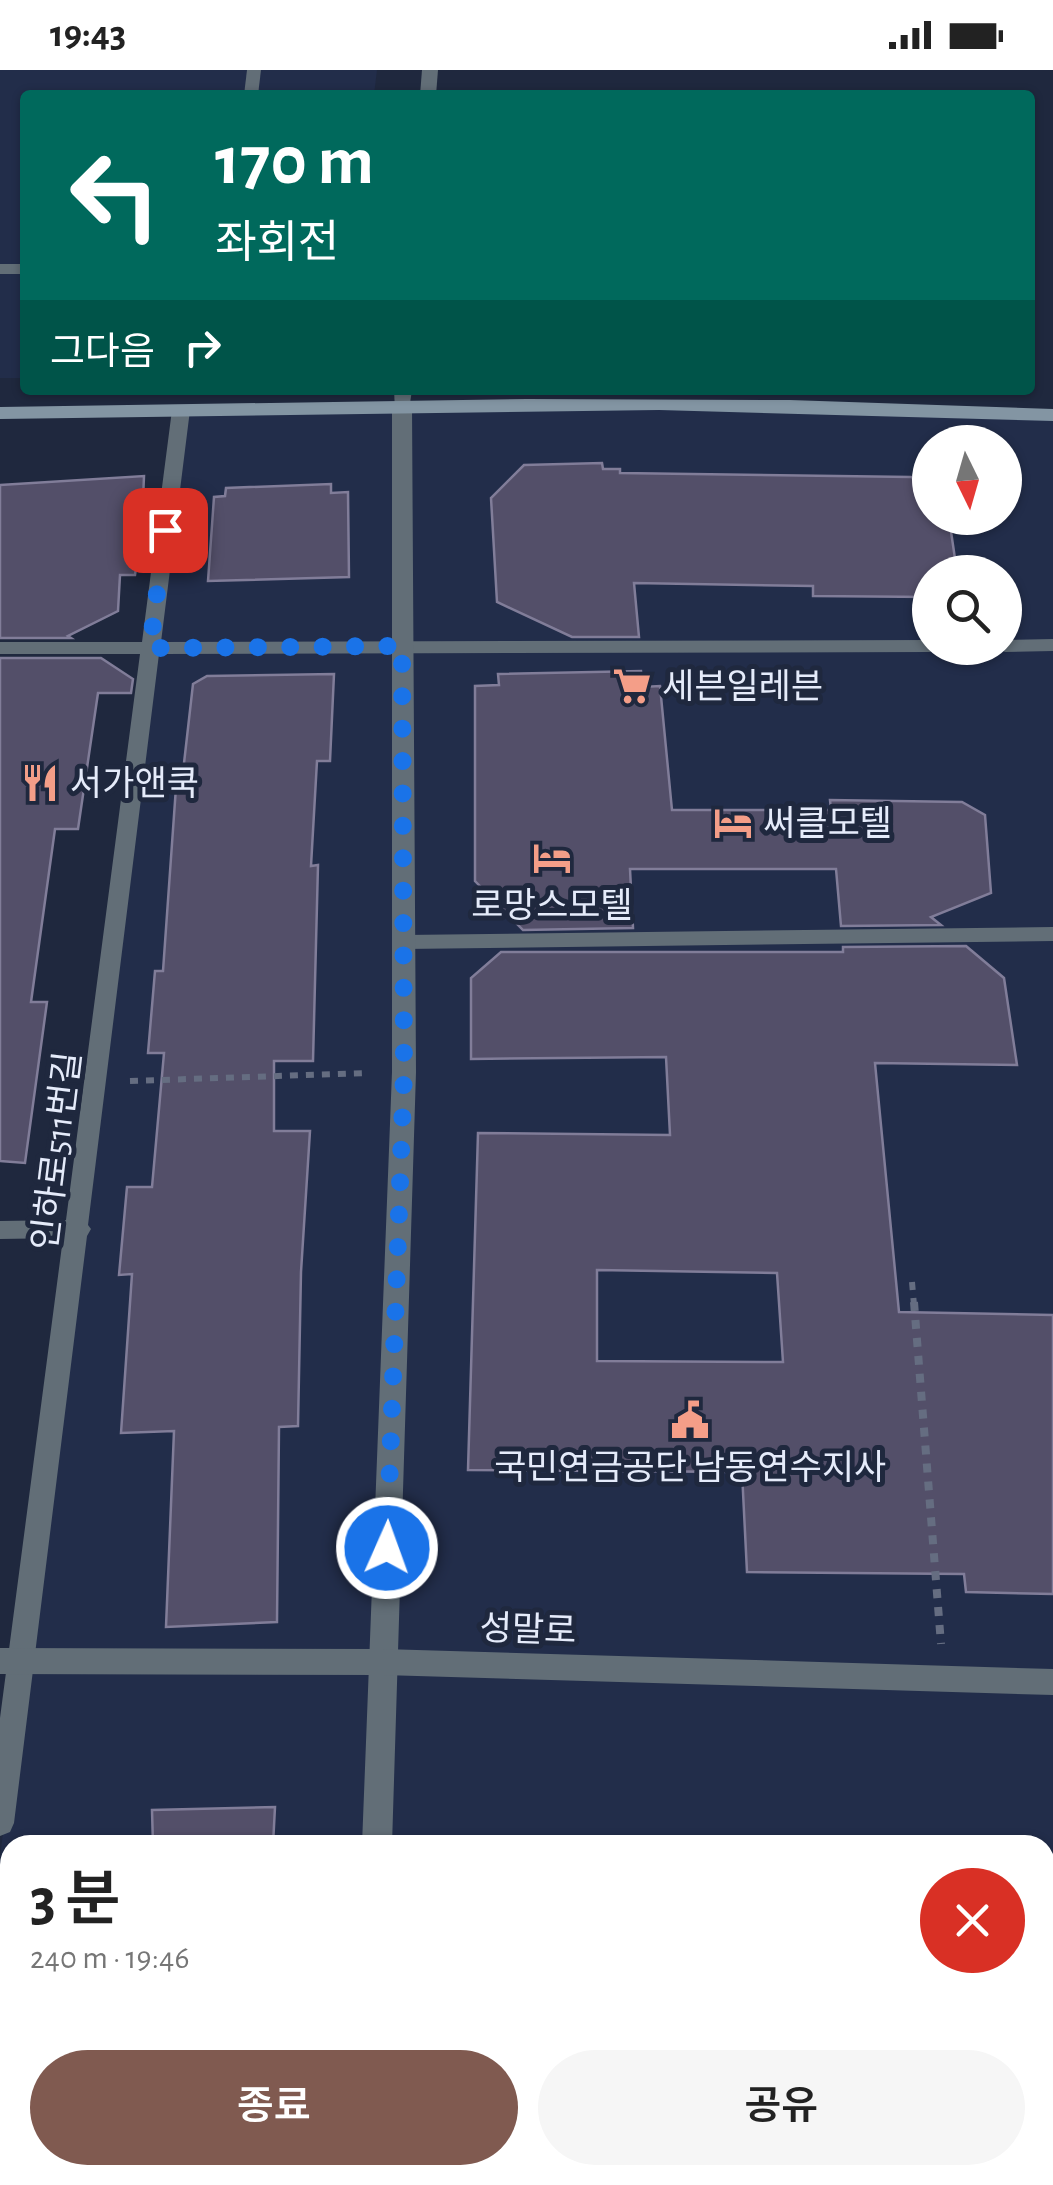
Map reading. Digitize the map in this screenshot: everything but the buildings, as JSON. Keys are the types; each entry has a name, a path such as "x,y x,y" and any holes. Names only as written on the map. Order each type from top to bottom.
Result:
{"main road":[{"path":"0,413 181,410 402,398 1053,415"}],"street":[{"path":"377,1835 404,1072 402,398"},
{"name":"성말로","path":"11,1662 383,1662 1053,1682"}],"lane":[{"name":"인하로511번길","path":"0,1823 11,1662 78,1229 181,410"},
{"path":"0,648 912,646"},
{"path":"1022,646 1053,646"},
{"path":"404,942 1053,934"},
{"path":"0,1230 78,1229"}],"path":[{"path":"97,1082 404,1072"},
{"path":"912,1282 944,1678"}],"shaded area":[{"path":"0,70 377,70 375,90 20,90 20,378 0,378"},
{"path":"402,406 1053,415 1053,1835 3,1835 181,410"}],"place":[{"name":"세븐일레븐","path":"632,686"},
{"name":"서가앤쿡","path":"40,783"},
{"name":"써클모텔","path":"733,823"},
{"name":"로망스모텔","path":"552,858"},
{"name":"국민연금공단 남동연수지사","path":"690,1420"}],"route":[{"path":"165,530 150,648 402,646 404,1072 387,1548"}]}
